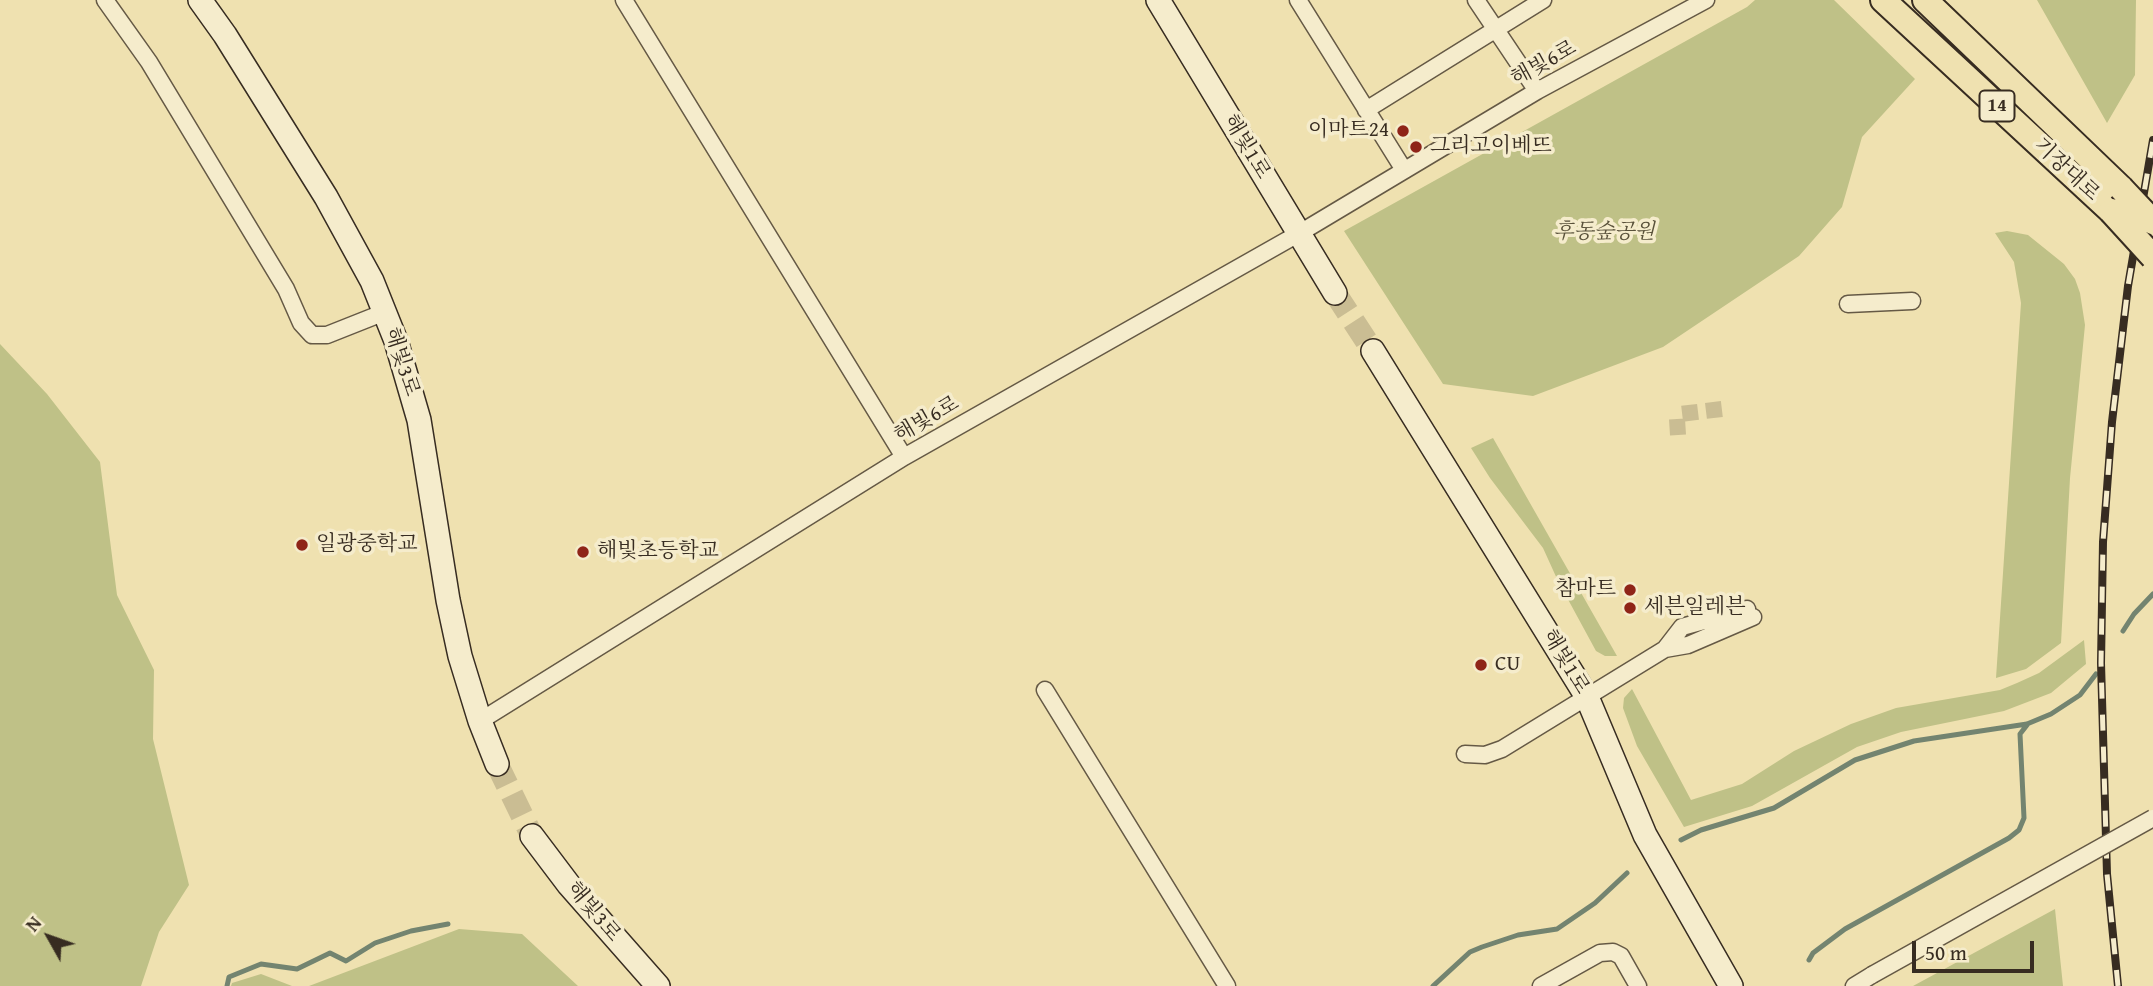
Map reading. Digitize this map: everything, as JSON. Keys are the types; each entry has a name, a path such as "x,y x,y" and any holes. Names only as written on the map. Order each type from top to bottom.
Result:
{"main road":[{"name":"기장대로","path":"1883,0 2111,211 2153,257"},
{"name":"기장대로","path":"1925,0 2153,222"}],"street":[{"path":"105,0 171,97 286,289 301,323 312,335 327,335 385,312"},
{"path":"624,0 904,457"},
{"name":"해빛1로","path":"1158,0 1335,293"},
{"path":"1476,0 1537,91"},
{"path":"1366,110 1543,0"},
{"name":"해빛6로","path":"480,721 904,457 1298,234 1537,91 1706,0"},
{"path":"1303,2 1404,170"},
{"name":"해빛3로","path":"208,3 326,197 372,281 396,341 419,421 448,600 460,656 497,765"},
{"path":"1848,304 1912,301"},
{"name":"해빛1로","path":"1373,351 1587,697 1645,835 1731,986"},
{"path":"1465,754 1485,755 1502,749 1665,649 1688,645 1751,613"},
{"path":"1045,690 1227,986"},
{"path":"1854,986 2153,818"},
{"name":"해빛3로","path":"532,836 569,885 658,986"},
{"path":"1541,986 1600,953 1613,952 1622,956 1639,986"}],"green space":[{"name":"후동숲공원","path":"1755,0 1834,0 1915,79 1862,137 1842,207 1799,256 1663,347 1533,396 1443,384 1344,231 1747,7"},
{"path":"2037,0 2136,0 2135,75 2107,123"},
{"path":"2007,231 2028,235 2064,264 2075,279 2080,293 2085,325 2070,478 2061,643 2026,669 1996,678 2021,303 2014,262 1995,233"},
{"path":"0,344 47,394 100,462 117,595 154,670 153,739 189,885 159,932 141,986 0,986"},
{"path":"1493,438 1617,656 1605,656 1596,651 1543,548 1490,478 1471,448"},
{"path":"2084,640 2086,664 2051,693 2004,711 1901,732 1857,747 1752,806 1684,827 1637,746 1623,708 1624,698 1632,689 1691,800 1742,784 1794,751 1851,724 1896,708 2000,690 2039,673"},
{"path":"2055,909 2063,986 1913,986"},
{"path":"459,929 522,934 578,986 309,986"},
{"path":"261,974 292,986 231,986 232,983"}],"waterway":[{"path":"2123,631 2134,614 2153,594"},
{"path":"1681,840 1701,830 1774,808 1855,760 1914,741 2027,724 2051,714 2080,695 2096,674"},
{"path":"1809,960 1813,953 1845,929 2019,830 2024,818 2020,734 2027,725"},
{"path":"1433,986 1470,952 1518,935 1557,929 1595,903 1627,873"},
{"path":"227,986 229,977 261,964 297,969 330,953 346,961 375,943 411,931 448,924"}],"tunnel":[{"path":"1335,293 1373,351"},
{"path":"1678,435 1677,419 1680,414 1722,409"},
{"path":"497,764 532,836"}],"railway":[{"path":"2118,986 2107,874 2101,663 2103,542 2112,422 2128,286 2153,140"}],"place":[{"name":"이마트24","path":"1403,131"},
{"name":"그리고이베뜨","path":"1416,147"},
{"name":"일광중학교","path":"302,545"},
{"name":"해빛초등학교","path":"583,552"},
{"name":"참마트","path":"1630,590"},
{"name":"세븐일레븐","path":"1630,608"},
{"name":"CU","path":"1481,665"}]}
